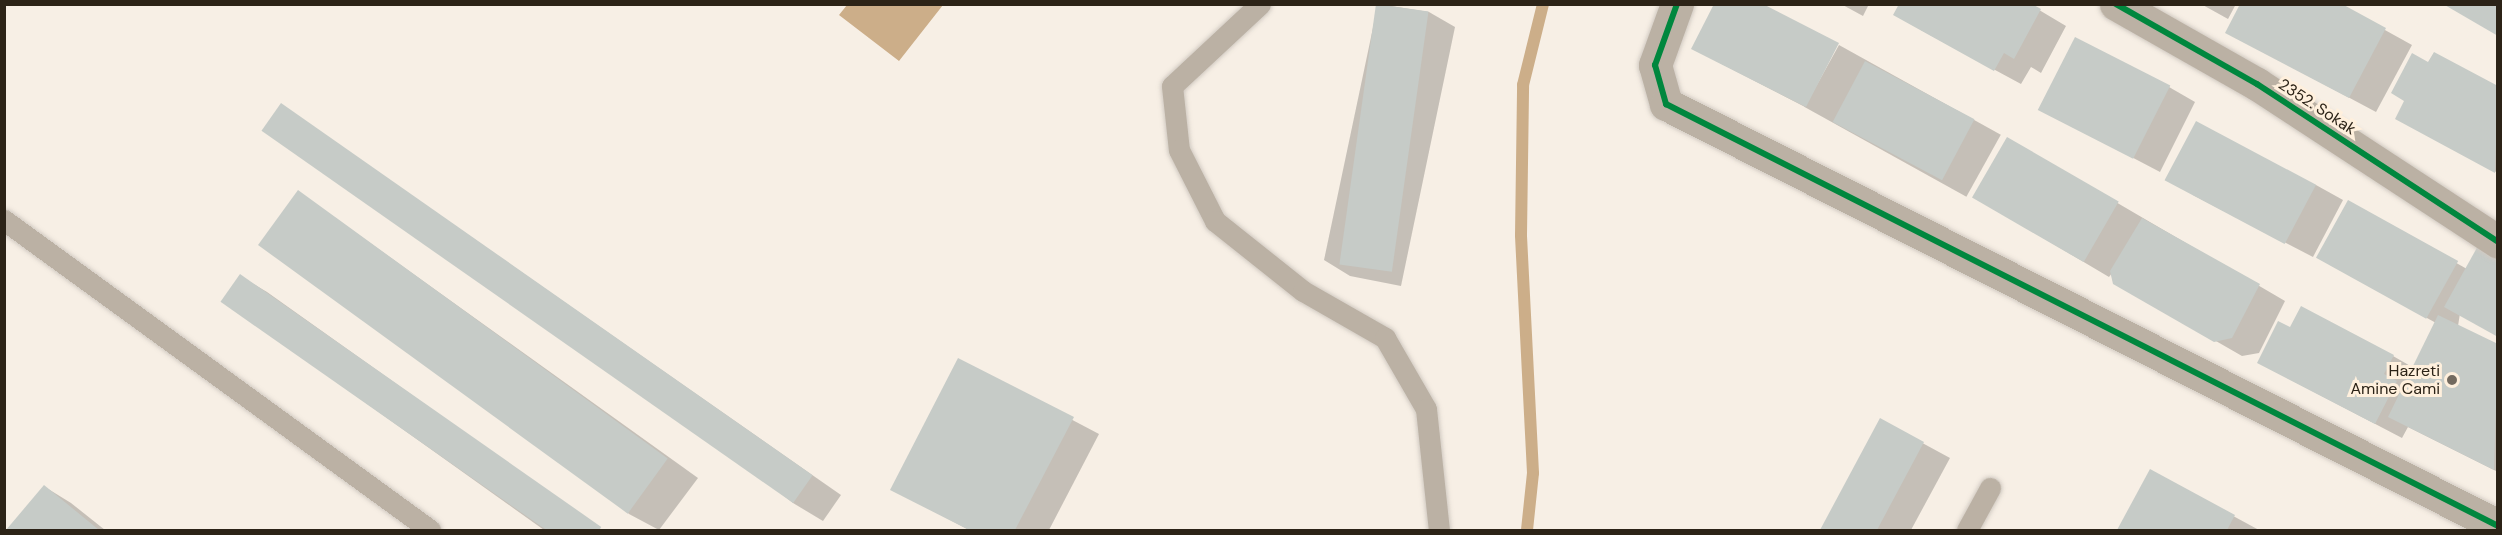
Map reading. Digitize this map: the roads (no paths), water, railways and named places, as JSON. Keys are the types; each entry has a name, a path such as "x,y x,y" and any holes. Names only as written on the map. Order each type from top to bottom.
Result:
{"street":[{"path":"1677,4 1655,65 1666,104 2498,526"},
{"name":"2352. Sokak","path":"2116,4 2257,84 2498,242"}],"lane":[{"path":"1260,4 1172,86 1179,150 1215,221 1303,291 1384,338 1426,410 1439,531"},
{"path":"4,220 430,531"},
{"path":"1967,531 1990,488"}],"waterway":[{"path":"1527,530 1533,473 1521,235 1523,85 1543,4"}],"place":[{"name":"Hazreti Amine Cami","path":"2452,380"}]}
